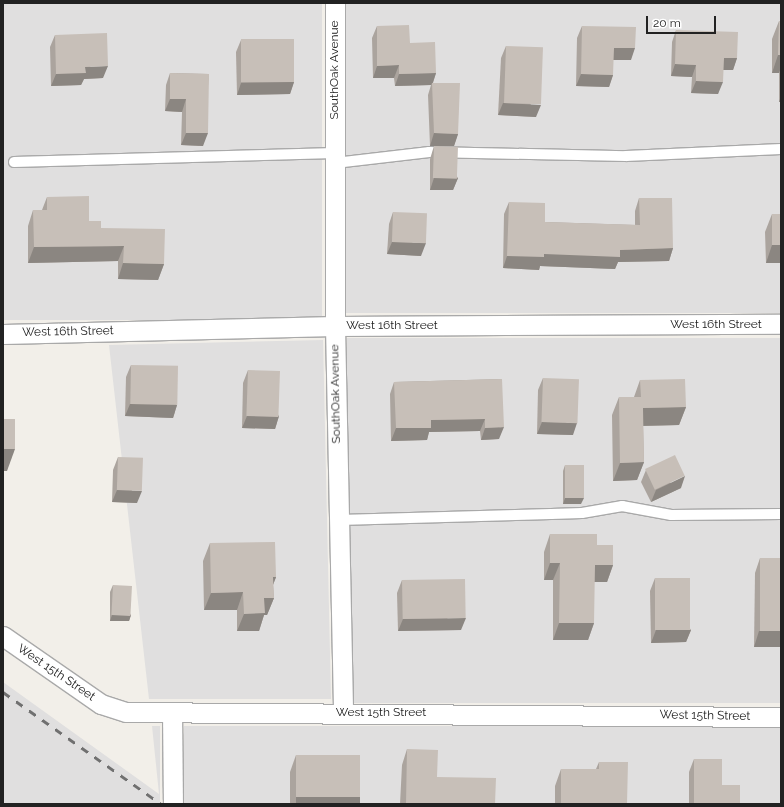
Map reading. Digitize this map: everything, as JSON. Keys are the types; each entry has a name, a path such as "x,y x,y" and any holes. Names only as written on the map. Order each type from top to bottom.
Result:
{"street":[{"name":"SouthOak Avenue","path":"334,3 334,326 343,713"},
{"name":"West 16th Street","path":"3,334 334,326 781,324"},
{"name":"West 15th Street","path":"3,636 101,704 126,712 781,717"},
{"path":"172,712 173,804"}],"lane":[{"path":"14,162 334,158 429,152 626,156 781,149"},
{"path":"339,520 582,513 622,506 671,515 781,514"}],"shaded area":[{"path":"3,3 322,3 322,320 3,320"},
{"path":"346,3 781,3 781,313 346,313"},
{"path":"347,338 781,338 781,703 347,703"},
{"path":"323,340 331,699 149,699 109,345"},
{"path":"3,682 159,794 152,726 160,726 160,804 3,804"},
{"path":"184,726 781,726 781,804 184,804"}],"building":[{"path":"779,21 781,21 781,55 778,55"},
{"path":"409,25 410,43 435,42 436,73 399,74 399,65 377,66 377,26"},
{"path":"582,26 636,27 635,48 614,48 613,75 581,74"},
{"path":"676,30 738,32 737,58 724,58 723,82 696,81 696,65 675,64"},
{"path":"107,33 108,66 85,67 86,73 56,74 55,35"},
{"path":"241,39 294,39 294,82 241,82"},
{"path":"506,46 543,47 541,104 504,103"},
{"path":"170,73 209,74 208,133 186,133 186,99 170,99"},
{"path":"432,83 460,83 458,134 434,133"},
{"path":"434,146 458,147 457,179 433,178"},
{"path":"89,196 89,221 101,221 101,228 165,229 164,264 123,263 124,246 34,247 33,210 47,210 47,197"},
{"path":"639,198 672,198 673,248 620,250 620,257 544,254 544,257 507,256 509,202 545,203 545,222 640,225"},
{"path":"393,212 427,213 426,243 392,242"},
{"path":"772,214 781,214 781,245 772,245"},
{"path":"131,365 178,366 177,405 130,404"},
{"path":"248,370 280,371 278,417 246,416"},
{"path":"543,378 579,379 577,423 541,422"},
{"path":"502,379 504,427 485,428 485,419 431,420 431,428 396,428 394,382"},
{"path":"685,379 686,407 643,408 644,462 620,463 619,397 641,397 640,380"},
{"path":"3,419 15,419 15,449 3,449"},
{"path":"675,455 685,476 655,490 645,469"},
{"path":"118,457 143,458 142,491 117,490"},
{"path":"565,465 584,465 584,498 565,498"},
{"path":"550,534 597,534 597,545 613,545 613,565 595,565 594,623 559,623 560,563 550,563"},
{"path":"275,542 276,577 273,577 274,598 264,598 265,613 244,614 243,592 211,593 210,543"},
{"path":"760,558 781,558 781,631 760,631"},
{"path":"655,578 690,578 690,630 655,630"},
{"path":"465,579 466,618 403,619 402,580"},
{"path":"113,585 132,586 130,616 111,615"},
{"path":"407,749 438,750 437,777 496,778 495,804 406,804"},
{"path":"296,755 360,755 360,797 296,797"},
{"path":"694,759 722,759 722,785 740,785 740,804 694,804"},
{"path":"599,762 628,762 627,804 561,804 561,769 599,769"}],"railway":[{"path":"3,692 161,804"}]}
